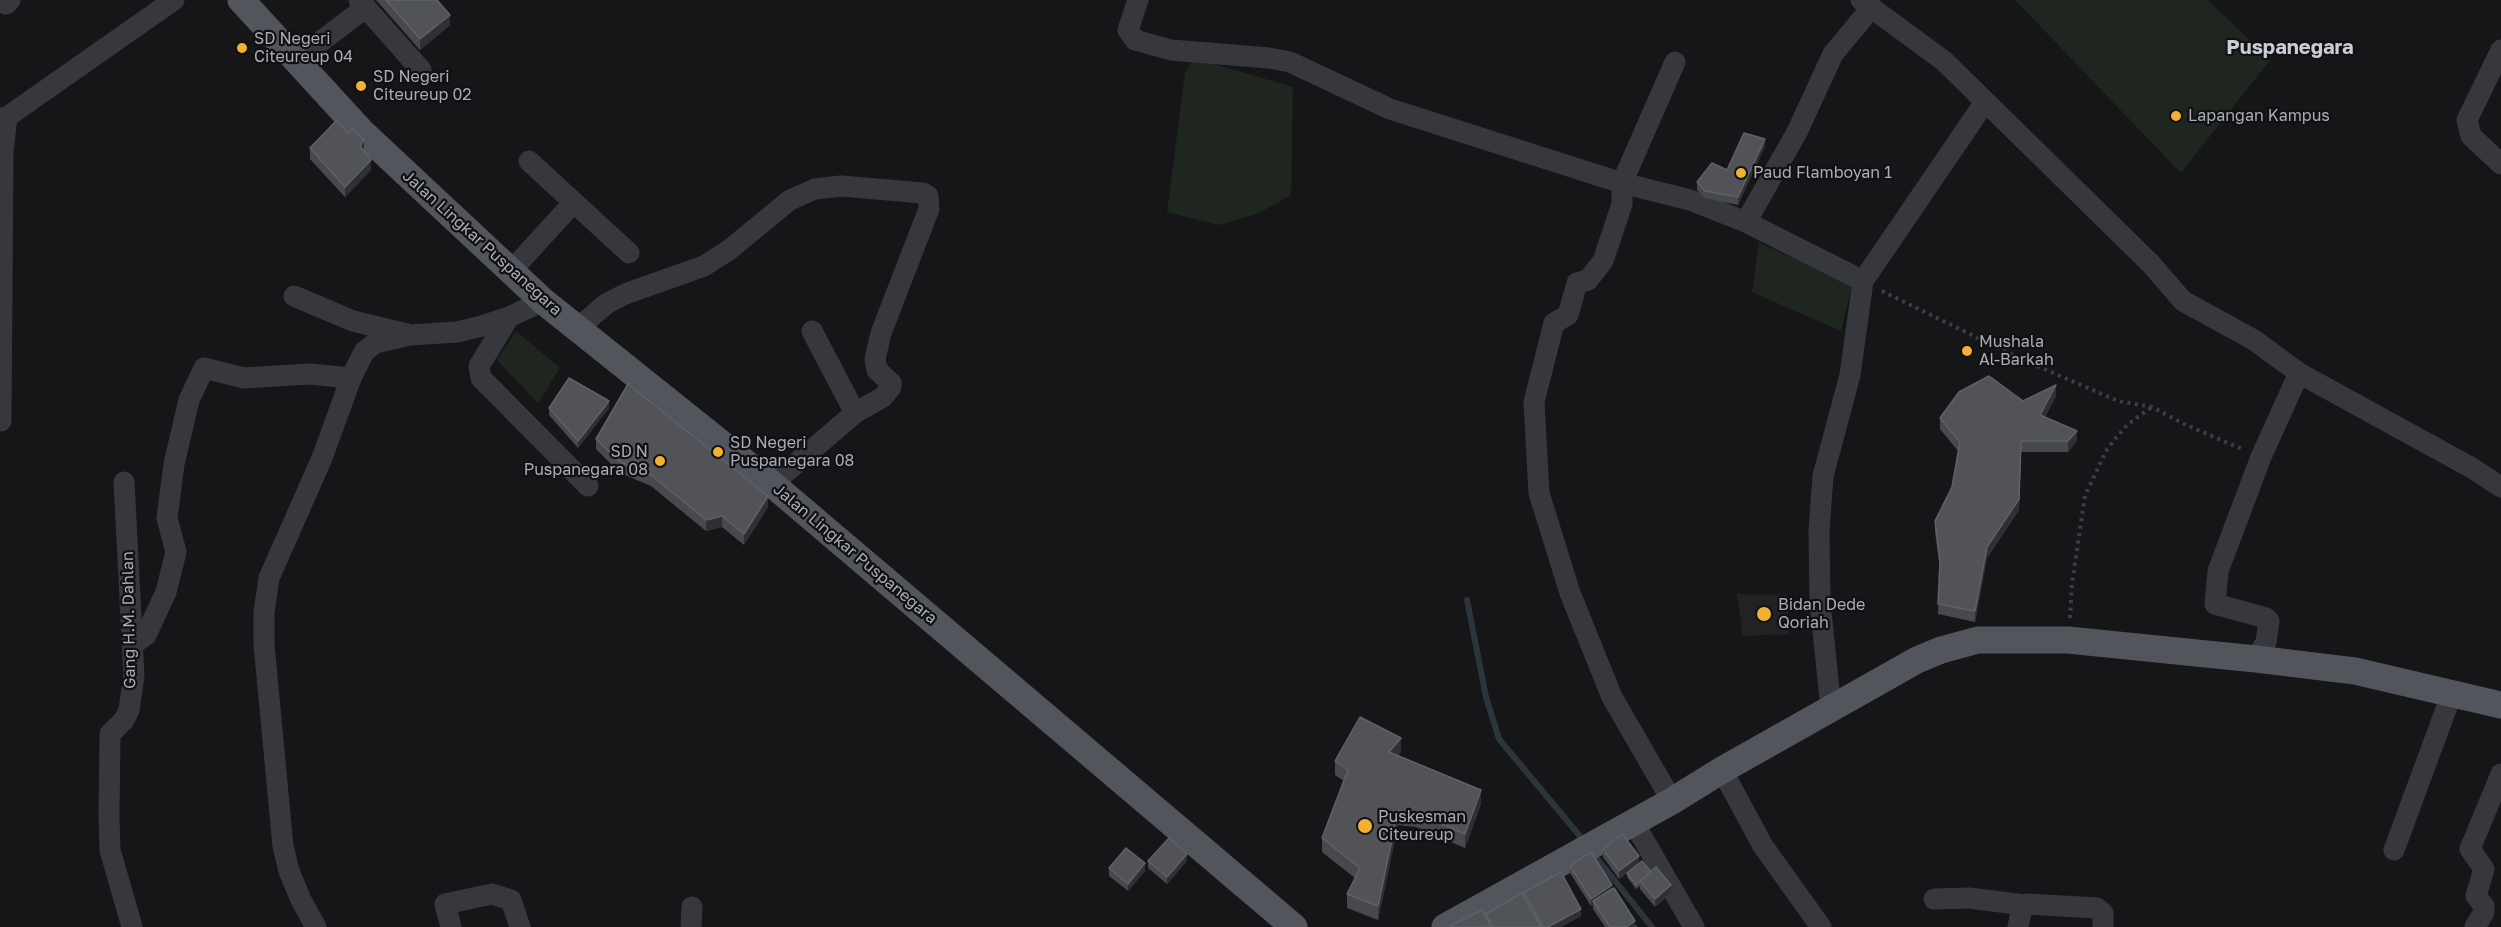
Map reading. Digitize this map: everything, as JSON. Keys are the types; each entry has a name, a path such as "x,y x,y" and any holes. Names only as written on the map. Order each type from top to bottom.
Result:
{"main road":[{"name":"Jalan Lingkar Puspanegara","path":"241,0 362,132 543,301 772,484 1294,927"},
{"path":"1445,927 1672,801 1722,770 1917,660 1959,644 1995,639 2068,640 2256,659 2355,671 2501,705"}],"street":[{"path":"1,421 4,118 174,0"},
{"path":"1138,0 1128,30 1135,40 1171,50 1269,58 1290,62 1390,109 1622,183 1690,200 1746,222 1863,281"},
{"path":"296,60 362,4 421,70"},
{"path":"1746,222 1797,132 1833,54 1866,4 1944,61 2151,264 2183,301 2254,340 2299,373 2472,468 2501,488"},
{"path":"2501,50 2467,120 2471,136 2501,164"},
{"path":"1672,801 1612,697 1570,593 1539,493 1534,402 1554,322 1568,315 1577,283 1588,280 1603,261 1622,204 1622,183 1675,62"},
{"path":"1831,709 1820,602 1819,530 1823,476 1850,375 1863,281 1984,102"},
{"path":"529,160 629,253"},
{"path":"578,328 606,303 704,266 729,250 790,201 815,189 841,186 924,193 928,196 929,209 881,333 875,359 877,370 891,383 891,390 855,413 772,484"},
{"path":"511,271 574,202"},
{"path":"294,296 353,321 411,335"},
{"path":"316,927 297,890 283,846 264,645 264,612 269,578 321,458 351,378 364,352 375,344 411,335 457,332 509,317 543,301"},
{"path":"509,317 479,366 481,378 588,486"},
{"path":"812,331 855,413"},
{"path":"132,645 146,634 166,592 176,552 167,518 174,464 189,400 204,369 244,378 309,374 351,378"},
{"path":"2256,659 2266,642 2270,621 2217,606 2214,597 2218,571 2261,457 2299,373"},
{"name":"Gang H.M. Dahlan","path":"124,482 134,676 129,710 124,720 110,734 109,803 110,850 132,927"},
{"path":"2394,850 2452,693"},
{"path":"1722,770 1763,846 1821,927"},
{"path":"2475,927 2484,912 2484,906 2476,896 2484,869 2470,849 2501,774"},
{"path":"1627,826 1695,927"},
{"path":"451,927 445,904 492,894 511,900 520,927"},
{"path":"1934,899 1969,898 2024,905 2097,908 2103,913 2103,927"},
{"path":"2018,927 2024,905"}],"path":[{"path":"1863,281 2021,359 2118,401 2152,407 2184,424 2261,457"},
{"path":"2068,640 2072,583 2085,496 2106,451 2115,439 2128,424 2152,407"}],"shaded area":[{"name":"Lapangan Kampus","path":"2015,0 2208,0 2270,60 2181,173"},
{"path":"1193,58 1293,87 1291,195 1257,214 1219,225 1167,212 1185,73"},
{"path":"1759,243 1852,284 1841,331 1752,292"},
{"path":"516,331 560,368 538,403 497,360"},
{"name":"Bidan Dede Qoriah","path":"1737,594 1787,595 1789,634 1743,636"}],"building":[{"path":"386,0 437,0 450,15 420,39"},
{"path":"337,120 348,133 353,129 364,140 360,146 371,160 345,187 310,148"},
{"name":"Paud Flamboyan 1","path":"1744,133 1765,139 1738,197 1705,191 1697,182 1712,163 1727,170"},
{"path":"1989,376 2023,401 2056,385 2040,415 2077,431 2068,441 2021,441 2019,499 1987,547 1975,611 1938,604 1940,561 1935,521 1952,487 1960,442 1940,418 1959,392"},
{"path":"569,378 609,401 578,441 549,408"},
{"name":"SD N Puspanegara 08","path":"628,384 768,496 744,534 722,516 706,520 651,475 620,462 596,439"},
{"name":"Puskesman Citeureup","path":"1360,717 1401,738 1389,752 1481,790 1465,834 1416,813 1398,811 1378,906 1347,894 1360,868 1322,838 1348,770 1335,761"},
{"path":"1622,834 1639,856 1619,871 1603,849"},
{"path":"1169,838 1187,854 1167,877 1148,861"},
{"path":"1126,848 1145,863 1128,884 1109,868"},
{"path":"1591,852 1612,885 1591,899 1570,866"},
{"path":"1642,861 1651,872 1636,885 1627,873"},
{"path":"1656,867 1671,885 1655,899 1640,881"},
{"path":"1561,872 1581,909 1548,927 1543,927 1524,892"},
{"path":"1614,888 1635,921 1626,927 1610,927 1593,901"},
{"path":"1522,893 1541,927 1493,927 1486,914"},
{"path":"1482,910 1491,927 1450,926"}],"waterway":[{"path":"1467,600 1486,697 1499,739 1584,841"},
{"path":"1592,852 1652,927"}],"place":[{"name":"SD Negeri Citeureup 04","path":"242,48"},
{"name":"SD Negeri Citeureup 02","path":"361,86"},
{"name":"Lapangan Kampus","path":"2176,116"},
{"name":"Paud Flamboyan 1","path":"1741,173"},
{"name":"Mushala Al-Barkah","path":"1967,351"},
{"name":"SD Negeri Puspanegara 08","path":"718,452"},
{"name":"SD N Puspanegara 08","path":"660,461"},
{"name":"Bidan Dede Qoriah","path":"1764,614"},
{"name":"Puskesman Citeureup","path":"1365,826"}],"district":[{"name":"Puspanegara","path":"2290,48"}]}
